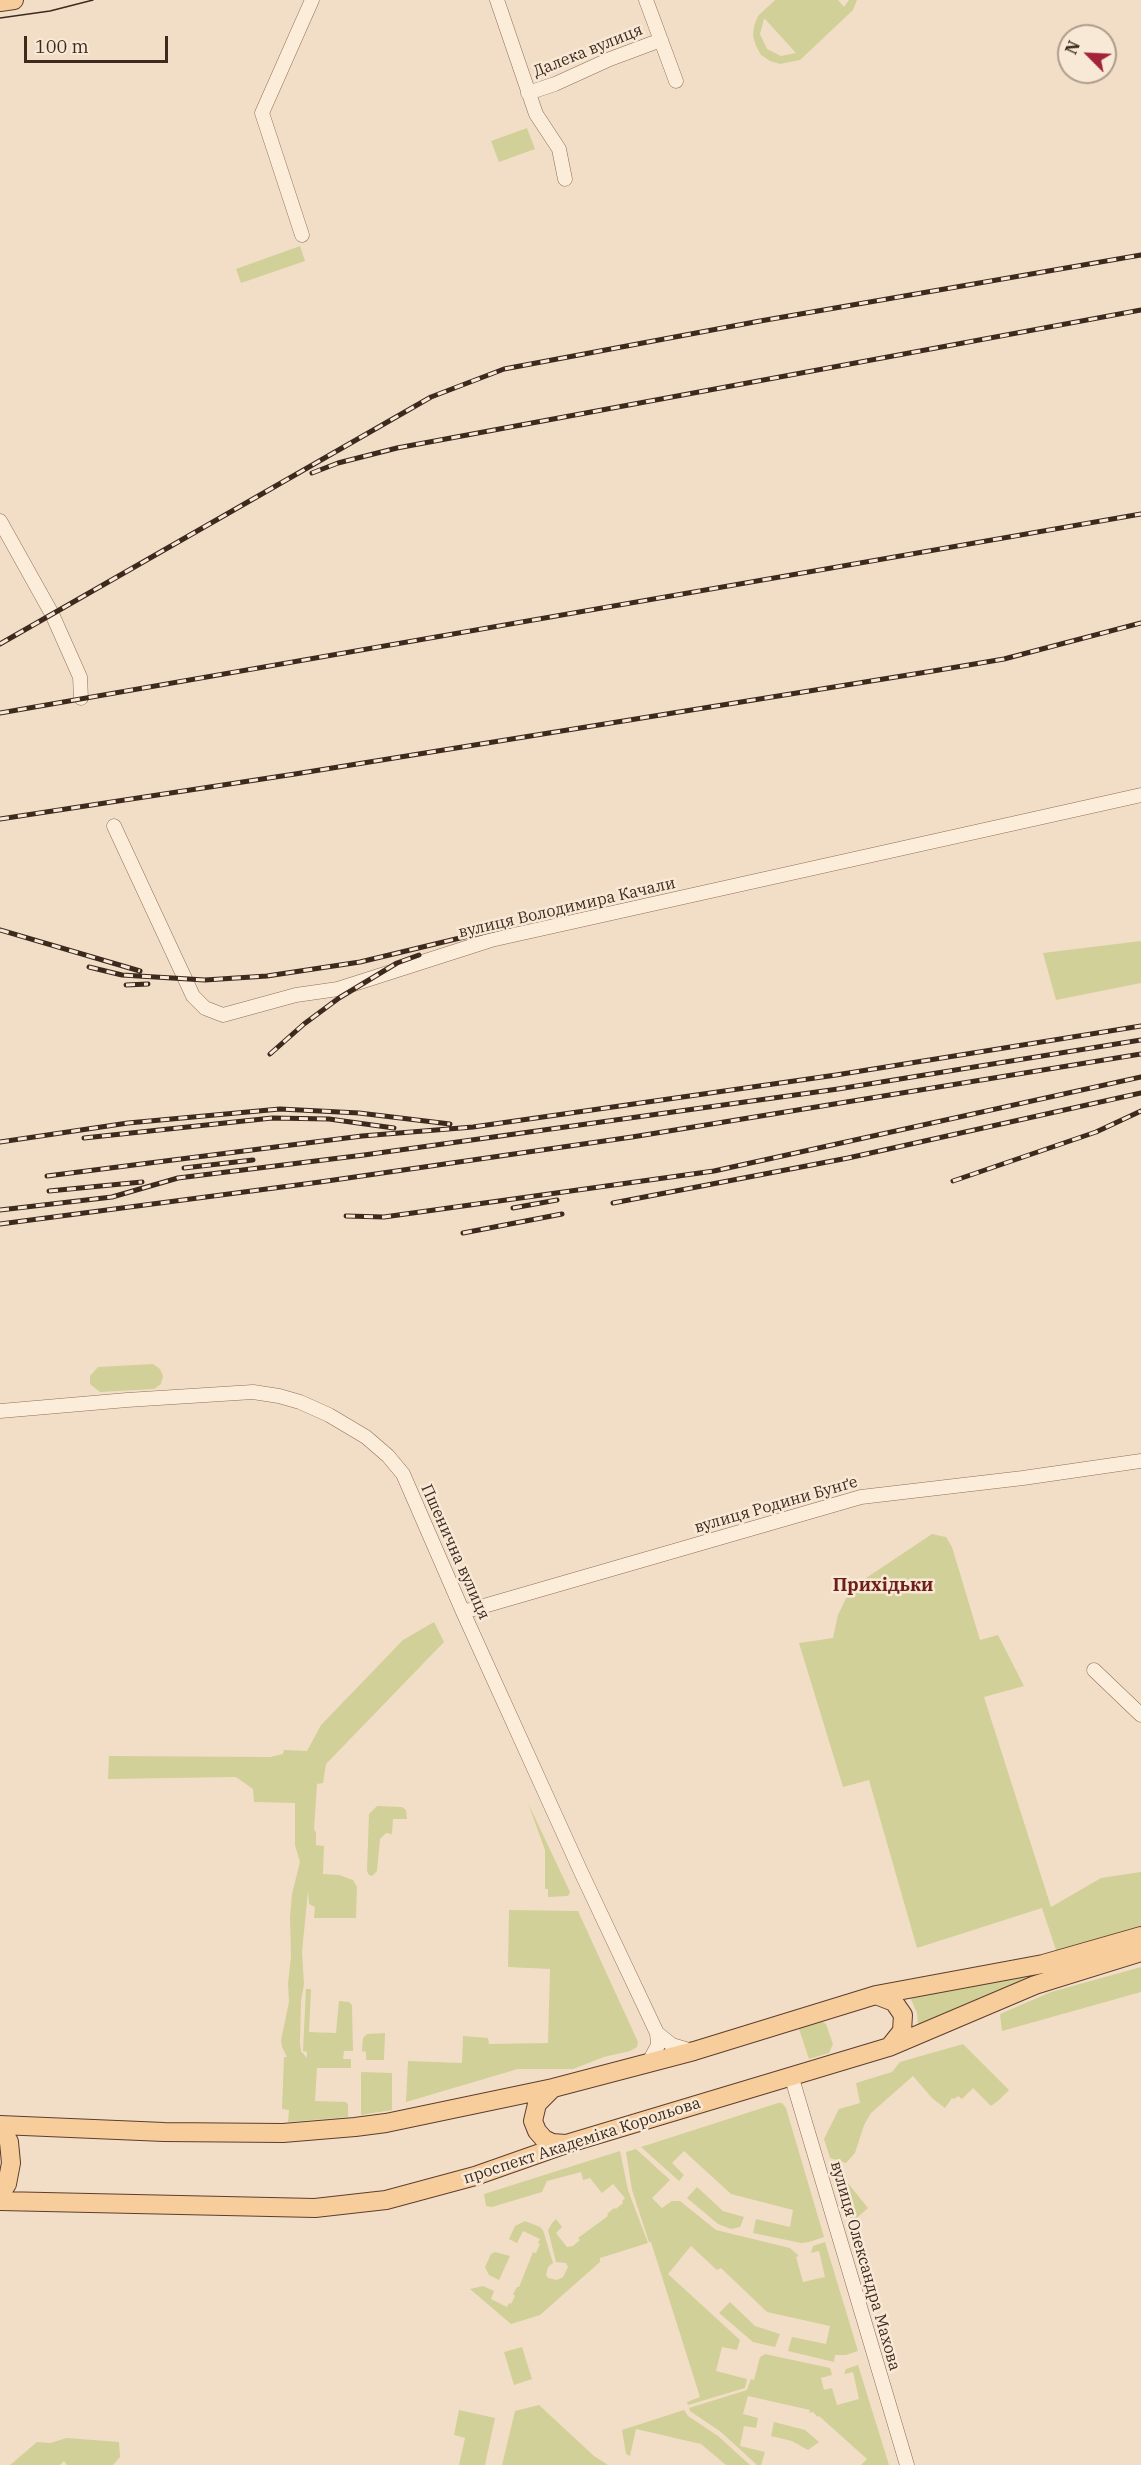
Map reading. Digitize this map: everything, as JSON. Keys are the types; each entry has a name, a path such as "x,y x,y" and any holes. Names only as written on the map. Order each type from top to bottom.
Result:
{"main road":[{"path":"0,2 14,0"},
{"path":"0,2126 164,2132 282,2133 386,2122 553,2088 694,2051 876,1995 1043,1964 1141,1936"},
{"name":"проспект Академіка Корольова","path":"0,2201 315,2208 397,2197 475,2176 566,2144 889,2047 1035,1985 1141,1952"},
{"path":"876,1995 894,2002 903,2015 902,2031 889,2047"},
{"path":"553,2088 537,2104 533,2121 537,2131 544,2139 552,2143 566,2144"},
{"path":"0,2126 9,2142 11,2163 7,2184 0,2195"}],"street":[{"path":"302,236 261,113 312,0"},
{"path":"497,0 536,114 559,149 565,179"},
{"path":"646,0 676,81"},
{"name":"Далека вулиця","path":"528,93 661,40"},
{"path":"0,521 52,614 80,677 81,698"},
{"name":"вулиця Володимира Качали","path":"114,826 193,996 205,1008 223,1015 296,994 338,989 491,940 1141,795"},
{"name":"Пшенична вулиця","path":"0,1411 246,1392 279,1396 300,1402 329,1415 366,1437 388,1456 403,1474 581,1872 657,2033"},
{"name":"вулиця Родини Бунґе","path":"463,1612 861,1497 1023,1478 1141,1461"},
{"path":"1094,1670 1141,1715"},
{"path":"657,2033 672,2045 694,2051"},
{"path":"648,2064 658,2045 657,2033"},
{"name":"вулиця Олександра Махова","path":"791,2075 908,2465"}],"shaded area":[{"path":"775,0 838,0 844,7 849,0 857,0 853,10 800,60 780,64 761,55 756,46 753,36 758,16","holes":["765,19 796,53 781,56 767,49 760,34"]},
{"path":"527,128 535,149 499,162 491,141"},
{"path":"300,246 305,261 241,283 236,269"},
{"path":"1141,941 1141,983 1056,1000 1043,953"},
{"path":"153,1364 160,1369 163,1376 161,1384 154,1389 100,1392 90,1384 90,1376 98,1367"},
{"path":"932,1534 946,1537 952,1547 980,1640 998,1635 1024,1686 984,1697 1051,1907 1101,1878 1141,1872 1141,1928 1063,1951 1056,1950 1042,1908 917,1948 869,1780 843,1787 799,1643 833,1638 838,1615 851,1588"},
{"path":"434,1622 444,1642 326,1764 323,1783 317,1784 314,1829 316,1845 324,1846 323,1874 339,1875 353,1880 357,1887 356,1918 314,1918 315,1907 309,1904 308,1891 302,1952 304,1984 301,2001 300,2043 301,2051 307,2058 307,2052 303,2051 306,1989 311,1989 309,2032 336,2033 339,2001 349,2002 352,2005 353,2051 344,2051 343,2059 351,2059 351,2068 317,2068 315,2101 346,2102 348,2117 288,2122 289,2110 282,2109 284,2057 287,2057 281,2040 289,2002 292,1894 300,1862 295,1845 295,1803 254,1802 253,1789 236,1777 108,1779 109,1756 270,1757 283,1754 284,1750 307,1751 321,1725 403,1640"},
{"path":"528,1803 570,1892 568,1896 548,1897 548,1889 545,1889 545,1850"},
{"path":"377,1806 402,1807 406,1810 407,1819 393,1819 392,1834 386,1833 380,1839 377,1871 372,1876 367,1871 369,1814"},
{"path":"509,1910 578,1911 638,2042 637,2047 573,2069 518,2069 406,2102 408,2061 462,2063 463,2036 488,2038 489,2044 548,2043 550,1969 508,1967"},
{"path":"1141,1967 1141,1992 1002,2031 1000,2014 1051,1992"},
{"path":"1029,1974 1030,1978 918,2025 917,2013 910,1997"},
{"path":"820,2020 826,2024 833,2044 829,2053 809,2059 798,2026"},
{"path":"385,2033 384,2060 366,2060 366,2052 362,2051 363,2038 367,2034"},
{"path":"963,2044 1009,2090 999,2100 991,2106 973,2088 962,2099 958,2096 952,2098 945,2108 933,2099 913,2076 871,2113 864,2125 855,2153 846,2163 830,2158 824,2139 839,2109 860,2103 856,2083 892,2072 900,2062"},
{"path":"361,2072 392,2073 392,2110 361,2115"},
{"path":"782,2103 786,2108 824,2237 809,2242 801,2243 753,2233 756,2219 790,2227 793,2210 731,2194 684,2151 672,2163 684,2175 679,2181 641,2147"},
{"path":"636,2149 670,2180 652,2198 662,2208 672,2201 680,2201 716,2230 790,2248 799,2256 796,2257 803,2282 825,2277 819,2251 811,2253 813,2246 825,2242 858,2351 846,2355 835,2355 834,2362 788,2351 792,2337 826,2344 830,2326 767,2312 721,2268 717,2270 691,2246 668,2274 740,2340 737,2350 722,2347 716,2371 747,2379 745,2388 688,2405 687,2402 700,2397 651,2242 649,2242 632,2190 626,2152"},
{"path":"620,2151 628,2190 648,2243 600,2258 600,2262 540,2315 511,2324 470,2289 483,2286 494,2291 491,2299 507,2307 509,2303 511,2304 515,2296 513,2294 519,2287 533,2252 536,2253 540,2244 538,2243 540,2239 523,2231 517,2243 509,2239 515,2226 525,2221 543,2230 553,2263 548,2267 546,2275 548,2278 557,2280 563,2277 568,2267 566,2263 556,2262 548,2230 552,2223 556,2219 562,2227 556,2233 567,2247 573,2246 580,2240 578,2238 608,2216 607,2214 623,2203 625,2198 613,2184 602,2193 590,2178 583,2180 581,2172 547,2181 542,2192 492,2207 486,2206 484,2194"},
{"path":"847,2182 868,2208 852,2222 841,2186"},
{"path":"697,2187 723,2211 744,2217 740,2227 731,2229 718,2224 687,2198"},
{"path":"495,2252 510,2256 499,2280 489,2275 485,2267 491,2254"},
{"path":"730,2302 755,2326 780,2334 775,2347 753,2342 719,2313"},
{"path":"522,2347 532,2379 514,2385 504,2352"},
{"path":"765,2354 830,2368 832,2375 821,2378 824,2390 832,2388 837,2405 859,2399 853,2372 844,2374 846,2369 858,2365 889,2465 861,2465 867,2459 819,2416 813,2412 809,2413 810,2410 748,2396 743,2414 758,2418 756,2428 744,2426 740,2446 765,2452 761,2465 757,2465 721,2432 690,2411 689,2408 747,2390 751,2379 754,2380 760,2357"},
{"path":"539,2405 594,2456 608,2465 502,2465 515,2411"},
{"path":"459,2410 495,2418 485,2465 459,2465 465,2438 454,2435"},
{"path":"684,2410 688,2416 718,2436 750,2465 726,2465 701,2444 636,2429 630,2456 626,2454 622,2430"},
{"path":"774,2422 805,2430 819,2442 808,2450 792,2441 771,2436"},
{"path":"67,2438 119,2442 120,2457 113,2465 67,2465 64,2461 60,2465 10,2465 37,2442 50,2443"}],"tram line":[{"path":"0,18 50,11 93,0"}],"railway":[{"path":"0,644 431,397 504,369 760,321 1141,255"},
{"path":"312,473 338,463 397,448 1141,310"},
{"path":"0,713 1141,514"},
{"path":"0,819 295,774 1004,659 1141,623"},
{"path":"89,967 122,975 205,980 267,976 360,962 510,926"},
{"path":"0,930 140,971"},
{"path":"270,1054 304,1024 339,998 397,963 419,955"},
{"path":"126,985 148,984"},
{"path":"47,1176 362,1136 473,1127 836,1075 1141,1026"},
{"path":"0,1210 112,1197 178,1178 364,1155 838,1089 1141,1040"},
{"path":"0,1224 320,1182 632,1137 1141,1054"},
{"path":"346,1216 384,1217 714,1171 1141,1077"},
{"path":"613,1203 848,1158 1141,1093"},
{"path":"0,1142 128,1123 280,1109 359,1113 450,1124"},
{"path":"953,1181 1096,1132 1141,1111"},
{"path":"84,1138 272,1118 329,1119 394,1128"},
{"path":"184,1168 253,1160"},
{"path":"49,1191 142,1182"},
{"path":"513,1208 557,1200"},
{"path":"463,1233 562,1214"}],"district":[{"name":"Прихідьки","path":"883,1586"}]}
